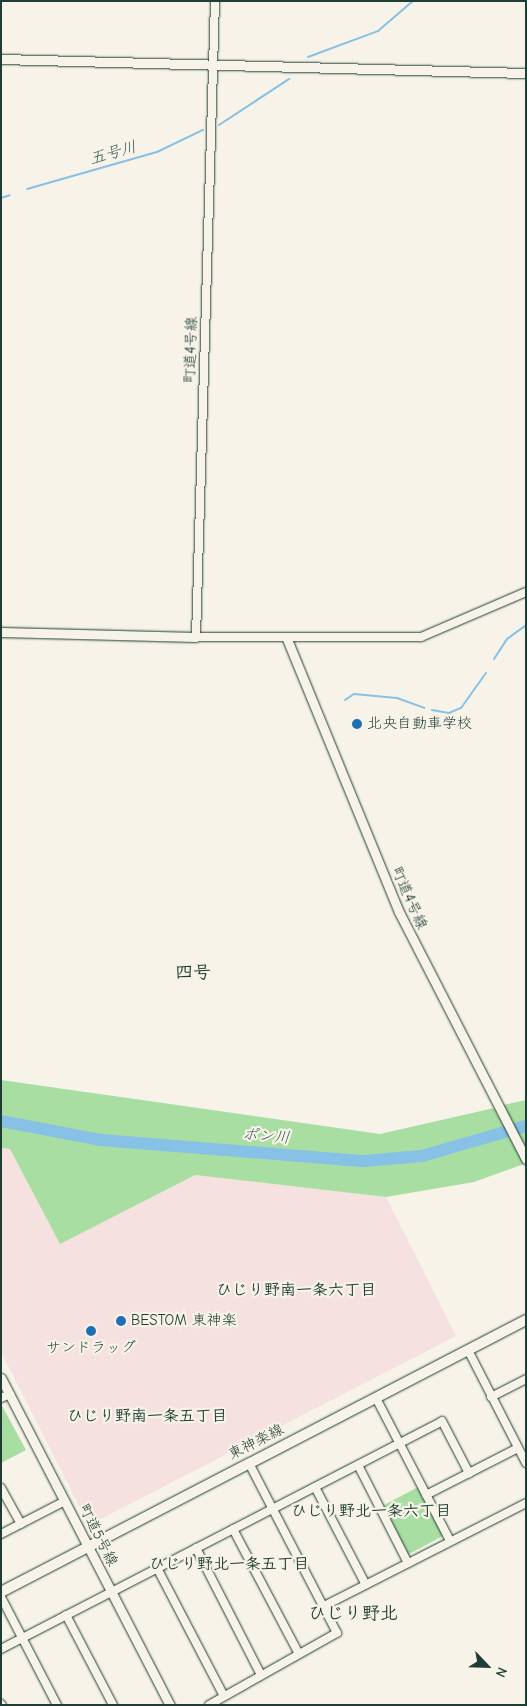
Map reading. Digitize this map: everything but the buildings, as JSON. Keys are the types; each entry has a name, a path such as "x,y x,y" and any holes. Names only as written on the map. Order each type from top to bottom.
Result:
{"main road":[{"name":"東神楽線","path":"1,1592 526,1320"}],"street":[{"name":"町道4号線","path":"196,637 215,1"},
{"path":"1,59 526,73"},
{"path":"1,632 287,639 421,637 526,592"},
{"name":"町道4号線","path":"287,639 399,912 524,1157"},
{"path":"468,1350 526,1463"},
{"name":"町道5号線","path":"1,1378 6,1396 65,1501 170,1705"},
{"path":"491,1397 526,1379"},
{"path":"376,1398 450,1541"},
{"path":"1,1649 442,1421 469,1473"},
{"path":"426,1495 518,1448"},
{"path":"209,1705 337,1633 249,1463"},
{"path":"358,1465 408,1563"},
{"path":"315,1487 366,1585"},
{"path":"1,1488 21,1524"},
{"path":"1,1534 65,1501"},
{"path":"324,1606 526,1503"},
{"path":"234,1529 299,1654"},
{"path":"196,1548 261,1675"},
{"path":"157,1568 224,1696"},
{"path":"1,1597 57,1705"},
{"path":"66,1615 113,1705"}],"shaded area":[{"path":"1,1148 10,1149 60,1243 195,1175 386,1197 456,1336 89,1525 1,1352"}],"green space":[{"path":"1,1080 380,1134 494,1108 524,1164 474,1182 386,1197 195,1175 60,1244 10,1149 1,1148"},
{"path":"526,1100 526,1148 503,1105"},
{"path":"1,1404 26,1450 1,1463"},
{"path":"418,1487 444,1536 409,1554 383,1506"}],"waterway":[{"name":"五号川","path":"308,57 378,31 413,1"},
{"name":"五号川","path":"219,125 289,79"},
{"name":"五号川","path":"27,189 157,152 203,130"},
{"name":"五号川","path":"1,198 10,195"},
{"path":"494,659 507,639 526,625"},
{"path":"432,710 449,713 461,708 486,673"},
{"path":"345,700 354,694 397,698 424,708"},
{"name":"ポン川","path":"1,1121 101,1140 364,1161 422,1156 526,1126"}],"place":[{"name":"北央自動車学校","path":"357,724"},
{"name":"BESTOM 東神楽","path":"121,1321"},
{"name":"サンドラッグ","path":"91,1331"}],"district":[{"name":"四号","path":"193,973"},
{"name":"ひじり野南一条六丁目","path":"296,1290"},
{"name":"ひじり野南一条五丁目","path":"147,1416"},
{"name":"ひじり野北一条六丁目","path":"371,1511"},
{"name":"ひじり野北一条五丁目","path":"229,1564"},
{"name":"ひじり野北","path":"353,1614"}]}
